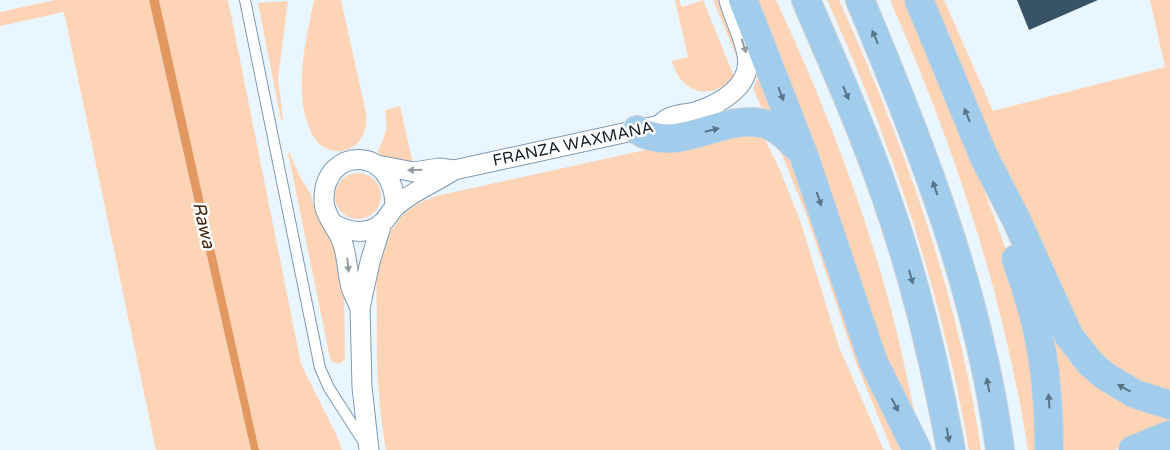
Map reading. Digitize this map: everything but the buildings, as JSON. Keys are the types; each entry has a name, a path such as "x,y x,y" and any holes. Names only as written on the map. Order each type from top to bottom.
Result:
{"main road":[{"path":"743,0 803,153 873,361 916,450"},
{"path":"806,0 847,95 897,230 934,366 951,450"},
{"path":"860,0 918,143 951,234 984,364 1000,450"},
{"path":"919,0 985,160 1016,219 1061,320 1079,350 1090,363 1119,385 1135,394 1170,404"},
{"path":"637,130 650,138 664,140 745,122 762,123 785,136 803,153"},
{"path":"985,160 1042,342 1049,407 1049,450"},
{"path":"1133,450 1170,436"}],"street":[{"name":"FRANZA WAXMANA","path":"454,170 660,125 666,118 710,106 732,94 748,70 748,57 729,0"},
{"path":"360,308 350,284 348,258 342,240 323,201 326,182 333,171 352,160 365,160 377,165 414,172 439,168 454,170"},
{"path":"377,165 390,179 395,207"},
{"path":"369,450 362,387 360,308 370,262 382,223 395,207 416,191 432,185 454,170"},
{"path":"334,224 343,229 360,232 382,223"}],"lane":[{"path":"244,0 320,368 329,388 369,450"}],"shaded area":[{"path":"55,0 149,0 251,450 156,450 64,12 0,26 0,12"},
{"path":"159,0 228,0 301,364 342,450 259,450"},
{"path":"314,0 341,0 366,113 366,127 361,139 354,146 345,150 335,151 325,148 316,141 305,114 302,98 303,65"},
{"path":"675,0 679,0 682,7 703,0 734,76 716,90 698,91 689,87 676,72 672,61 688,57"},
{"path":"713,0 720,0 734,38 739,62"},
{"path":"755,0 776,0 824,110 852,184 877,260 900,346 918,428 899,394"},
{"path":"827,0 839,0 885,109 926,220 958,334 981,450 969,450 945,334 912,220 873,109"},
{"path":"890,0 908,0 997,224 1023,300 1041,450 1028,450 1005,334 974,220 935,109"},
{"path":"931,0 944,0 993,111 1165,67 1150,0 1170,0 1170,394 1126,378 1086,342 1014,196"},
{"path":"288,1 278,78 283,119 281,120 258,3"},
{"path":"759,74 778,116 765,115 753,89"},
{"path":"400,106 413,164 428,161 425,165 402,165 379,154 378,151 386,131 385,110"},
{"path":"745,128 759,128 780,170 800,220 839,347 884,450 386,450 378,383 377,278 379,260 385,242 405,212 436,196"},
{"path":"773,133 786,145 862,361 900,450 892,450 856,363 806,214"},
{"path":"288,153 290,153 299,175 310,193 318,219 337,249 344,282 345,359 339,364 332,362 330,358"},
{"path":"358,173 371,177 377,183 381,196 377,209 371,215 358,219 345,215 339,209 335,196 339,183 345,177"},
{"path":"1046,319 1170,413 1170,426 1115,450 1057,450"}],"water":[{"name":"Rawa","path":"149,0 159,0 259,450 251,450"}]}
